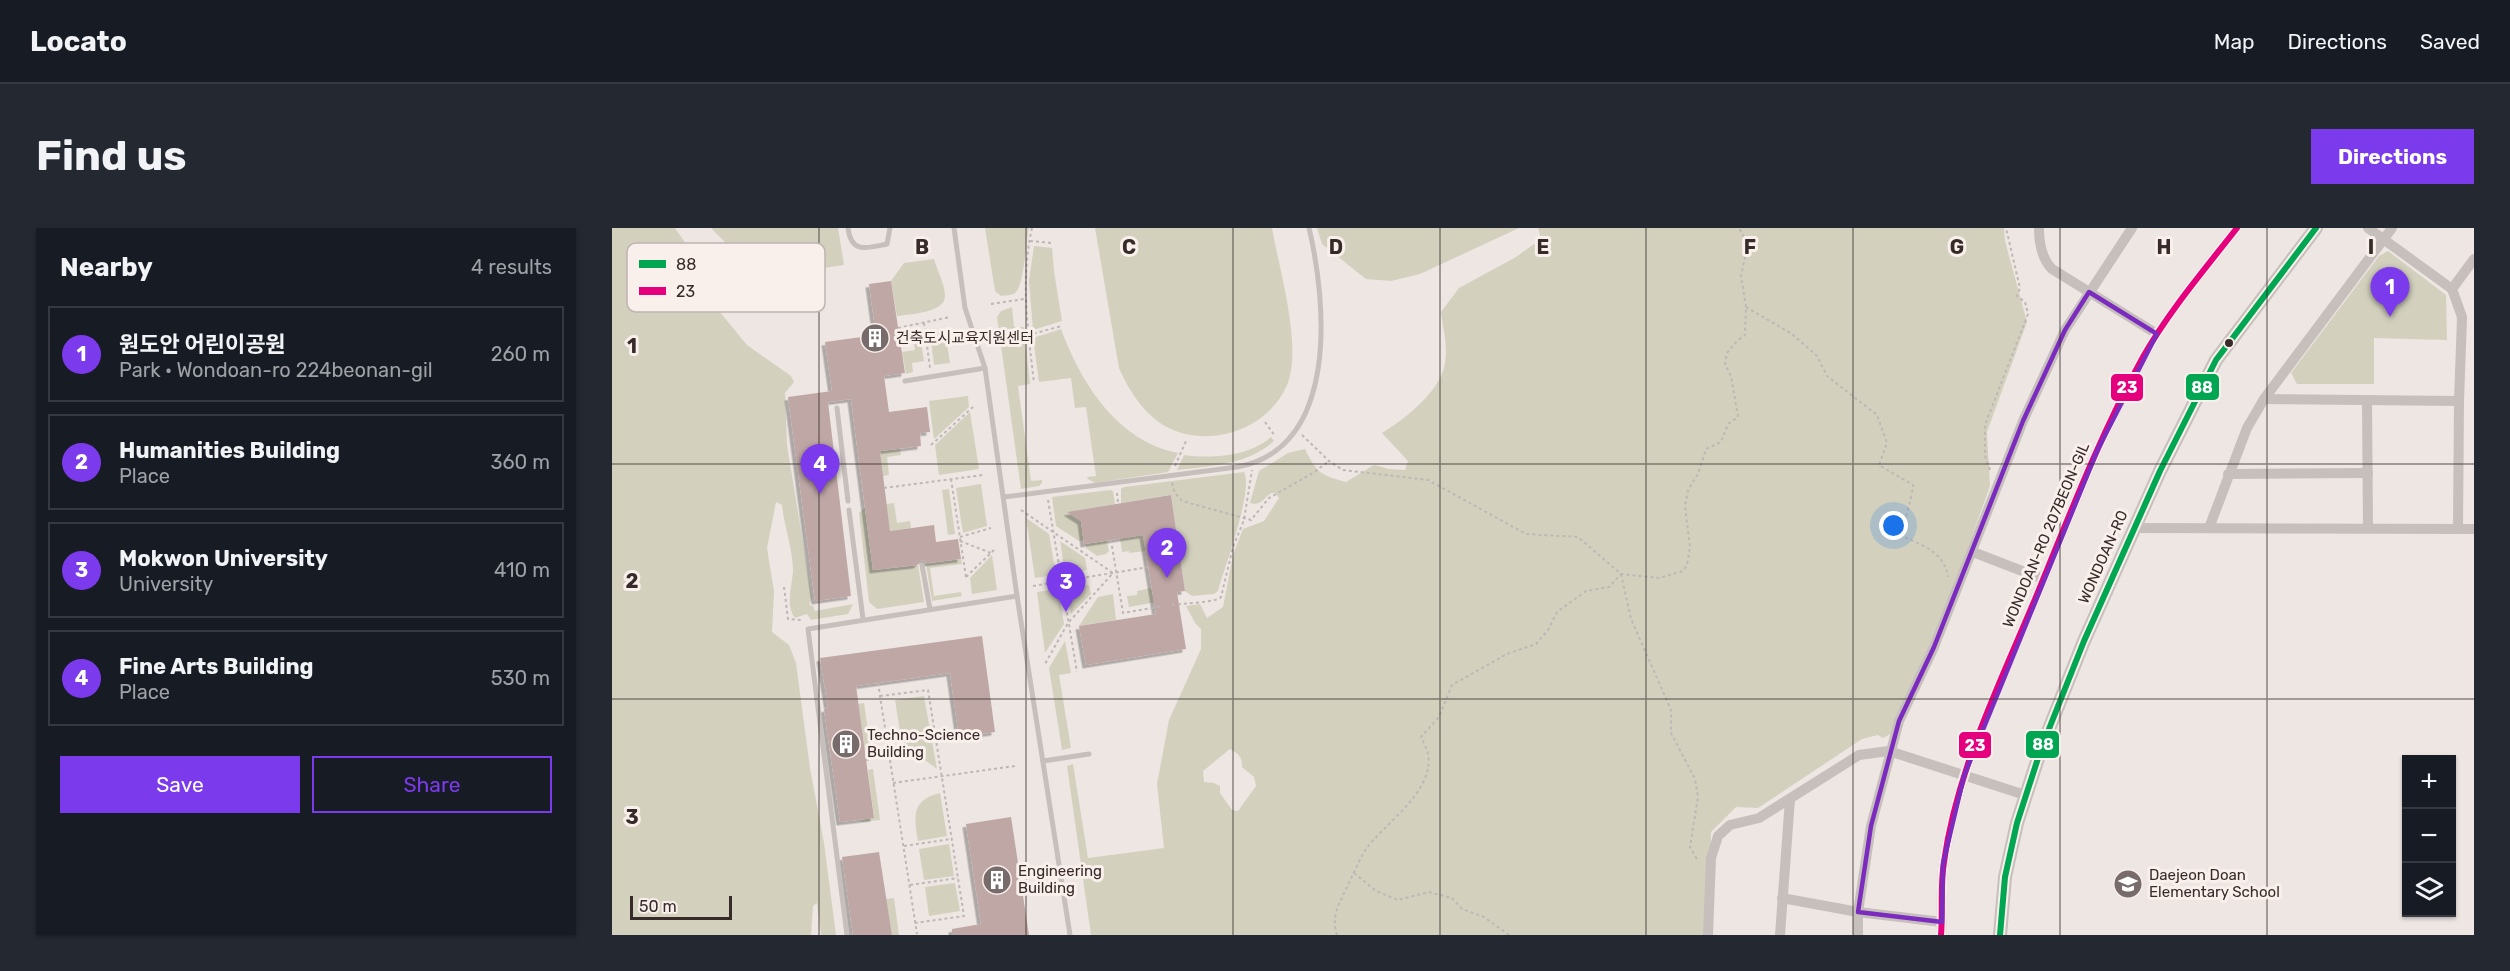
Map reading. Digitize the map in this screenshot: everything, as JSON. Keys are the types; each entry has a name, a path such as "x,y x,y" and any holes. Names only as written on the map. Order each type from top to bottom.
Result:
{"street":[{"path":"2039,228 2045,263 2157,334"},
{"path":"1858,935 1858,912 1870,826 1899,721 1934,647 2023,421 2065,330 2132,228"},
{"name":"WONDOAN-RO 207BEON-GIL","path":"1941,935 1943,864 1952,817 1982,728 2043,579 2098,449 2143,357 2157,334 2237,228"},
{"name":"WONDOAN-RO","path":"2000,935 2005,877 2025,795 2084,641 2134,528 2186,416 2216,360 2316,228"},
{"path":"2368,228 2452,289 2462,317 2458,401 2458,529"},
{"path":"2208,528 2247,428 2264,399 2392,228"},
{"path":"2452,289 2474,258"},
{"path":"2462,317 2474,317"},
{"path":"2264,399 2458,401"},
{"path":"2367,400 2368,528"},
{"path":"2228,474 2368,473"},
{"path":"2134,528 2474,529"},
{"path":"1973,552 2043,579"},
{"path":"1708,935 1711,858 1718,836 1730,825 1759,818 1859,755 1889,751 2025,795"},
{"path":"1780,935 1790,799"},
{"path":"1782,898 1858,912 1942,922"}],"lane":[{"path":"848,228 849,237 854,245 864,248 887,244 890,228"},
{"path":"954,228 965,308 985,368 1017,596 1070,935"},
{"path":"1004,497 1253,464 1273,454 1293,436 1305,415 1317,380 1320,286 1309,228"},
{"path":"905,381 985,368"},
{"path":"837,408 848,501"},
{"path":"849,510 863,620"},
{"path":"922,565 930,609"},
{"path":"847,935 808,629 1017,596"},
{"path":"1042,761 1089,754"}],"path":[{"path":"1032,228 1025,298 1034,383"},
{"path":"1302,435 1329,461 1343,470 1428,480 1526,534 1578,537 1621,574 1659,578 1683,571 1688,565 1690,547 1685,506 1688,490 1698,474 1706,449 1721,442 1728,424 1738,417 1731,376 1725,364 1727,353 1737,340 1745,335 1746,307 1741,276 1748,244 1739,228"},
{"path":"1998,486 1985,456 1985,425 2028,314 2025,302 2017,296 2020,288 2006,228"},
{"path":"1030,241 1052,243"},
{"path":"991,304 1025,298"},
{"path":"1746,307 1792,334 1817,356 1827,376 1877,415 1887,443 1879,465 1913,485 1912,501 1903,530 1906,538 1934,550 1947,572 1948,580"},
{"path":"898,328 950,317"},
{"path":"924,323 930,368"},
{"path":"1028,335 1062,326"},
{"path":"931,445 973,407"},
{"path":"1265,422 1274,434"},
{"path":"1174,469 1186,441"},
{"path":"1173,488 1182,501 1244,520 1251,520 1269,498 1313,473 1329,461"},
{"path":"1172,605 1219,600 1233,547 1244,520 1253,464"},
{"path":"884,488 983,475"},
{"path":"951,479 960,539 966,577 993,551 960,539"},
{"path":"1047,492 1077,672"},
{"path":"1117,493 1118,502"},
{"path":"1021,510 1115,573"},
{"path":"960,539 991,528"},
{"path":"1111,540 1124,619"},
{"path":"1033,586 1149,567"},
{"path":"1045,664 1068,623 1115,573"},
{"path":"1337,935 1334,926 1335,911 1367,848 1414,797 1428,766 1428,753 1421,737 1439,717 1452,685 1507,654 1536,644 1548,630 1557,612 1586,591 1609,586 1621,574"},
{"path":"1621,574 1631,619 1671,710 1671,733 1695,779 1698,797 1690,848 1704,871 1710,876"},
{"path":"784,587 788,620 805,620"},
{"path":"1123,613 1163,606"},
{"path":"878,683 917,934"},
{"path":"880,696 928,690 964,916 915,923"},
{"path":"866,760 890,756"},
{"path":"893,783 1015,766"},
{"path":"903,846 951,839"},
{"path":"1354,873 1376,891 1398,900 1429,892 1452,898 1462,909 1484,917 1509,935"},
{"path":"909,886 958,878"}],"highlighted area":[{"path":"2089,292 2157,334 2098,449 1964,776 1943,864 1942,922 1858,912 1871,826 1899,721 1934,647 2023,421 2065,330"}],"shaded area":[{"path":"612,228 675,228 685,243 627,243 627,312 720,312 747,345 791,376 794,382 785,393 787,445 812,598 809,605 813,606 815,611 853,604 848,614 811,620 807,614 795,618 790,607 792,555 782,505 776,502 767,548 774,591 772,632 789,645 796,663 836,935 821,935 817,903 813,906 811,935 612,935"},
{"path":"711,228 838,228 844,265 825,268 825,243 726,243"},
{"path":"985,228 1029,228 1021,282 1013,294 1001,296 995,291"},
{"path":"1095,228 1272,228 1288,308 1292,350 1287,385 1279,400 1267,413 1238,430 1221,435 1204,436 1171,429 1146,411 1133,395 1119,368"},
{"path":"1317,228 1519,228 1420,274 1391,281 1366,279 1322,244"},
{"path":"1538,228 2004,228 2005,241 2027,322 1987,432 1990,486 1936,637 1894,732 1883,738 1878,735 1862,739 1758,808 1736,807 1711,832 1708,935 1091,935 1067,766 1073,764 1088,858 1164,848 1157,784 1169,720 1201,649 1201,629 1186,606 1200,604 1207,618 1223,607 1233,555 1243,529 1264,521 1279,498 1275,493 1271,493 1259,503 1250,503 1259,471 1288,453 1305,449 1317,469 1346,482 1374,465 1405,470 1408,461 1382,433 1421,403 1437,384 1445,363 1446,350 1441,312 1459,288 1516,257 1541,239","holes":["1230,749 1241,758 1242,767 1254,777 1256,786 1238,811 1232,810 1220,793 1220,786 1204,782 1203,771"]},
{"path":"1034,246 1052,248 1062,321 1033,330 1029,281"},
{"path":"2388,251 2446,295 2447,340 2374,338 2374,384 2297,384 2291,373 2379,256"},
{"path":"934,259 944,287 943,302 926,312 897,316 891,281 904,263"},
{"path":"1012,307 1014,327 1024,327 1030,384 1018,386 1031,481 1042,480 1039,486 1021,489 997,317 1001,311"},
{"path":"1061,329 1091,389 1119,423 1156,446 1178,453 1168,472 1095,483 1088,479 1087,477 1096,476 1086,407 1075,408 1071,378 1039,382 1033,338"},
{"path":"945,331 950,363 934,365 930,333"},
{"path":"920,336 924,361 912,363 913,372 906,374 902,352 915,350 913,337"},
{"path":"968,396 969,407 934,439 929,401"},
{"path":"970,412 979,469 939,475 935,445"},
{"path":"1271,437 1274,441 1240,460 1177,470 1184,455 1206,457 1230,455 1252,448"},
{"path":"900,449 901,455 887,457 889,475 883,476 880,451"},
{"path":"1244,472 1246,481 1242,511 1218,591 1214,594 1192,596 1185,591 1171,495 1121,503 1121,489"},
{"path":"981,484 987,526 963,533 956,488"},
{"path":"949,489 955,534 948,535 942,490"},
{"path":"1113,491 1115,504 1068,512 1081,521 1084,540 1079,541 1056,526 1052,497"},
{"path":"894,503 897,523 910,521 911,528 890,531 886,504"},
{"path":"865,508 873,570 918,565 924,602 877,609 869,602 859,513"},
{"path":"1026,518 1049,534 1056,575 1035,578"},
{"path":"1143,535 1146,551 1122,552 1120,538"},
{"path":"1060,541 1085,558 1087,570 1065,573"},
{"path":"1107,541 1109,551 1106,554 1097,556 1086,548 1086,544"},
{"path":"992,555 997,590 972,594 970,578"},
{"path":"961,559 962,564 930,568 934,596 961,592 962,596 932,601 926,564"},
{"path":"1089,585 1091,594 1071,614 1067,588"},
{"path":"1151,588 1153,596 1162,601 1129,607 1127,596 1137,595 1137,591"},
{"path":"1058,589 1064,624 1045,653 1037,592"},
{"path":"1113,594 1116,620 1079,626 1098,597"},
{"path":"1065,641 1071,673 1059,675 1071,748 1062,750 1049,668"},
{"path":"924,696 937,769 902,743 895,700"},
{"path":"864,703 871,751 865,751 858,704"},
{"path":"873,769 880,820 861,822 861,820 874,817 868,770"},
{"path":"940,793 947,836 918,841 916,817 919,805 931,796"},
{"path":"949,844 954,876 924,880 919,849"},
{"path":"955,883 960,911 929,916 925,887"},
{"path":"894,898 899,935 892,935 886,899"}],"building":[{"path":"891,281 905,373 884,376 889,412 927,407 930,432 920,433 921,446 880,451 890,531 934,525 936,542 958,539 961,559 927,563 922,560 917,565 873,570 851,399 828,402 851,596 815,601 788,397 832,391 825,342 876,335 869,284"},
{"path":"1171,495 1185,591 1177,592 1186,649 1086,665 1079,626 1156,614 1143,535 1084,544 1081,521 1067,512"},
{"name":"Techno-Science Building","path":"982,636 995,732 959,737 950,673 856,686 874,818 840,822 824,709 828,708 820,658"},
{"name":"Engineering Building","path":"1011,817 1029,935 952,935 952,929 981,924 966,824"},
{"path":"879,852 892,935 853,935 842,857"}],"transit line":[{"name":"23","path":"1941,935 1943,871 1950,827 1969,760 1994,694 2099,445 2143,357 2176,307 2237,228"},
{"name":"88","path":"2000,935 2005,877 2017,823 2041,749 2084,641 2160,471 2216,360 2316,228"}],"place":[{"name":"원도안 어린이공원","path":"2390,317"},
{"name":"건축도시교육지원센터","path":"875,338"},
{"name":"Fine Arts Building","path":"820,494"},
{"name":"Humanities Building","path":"1167,578"},
{"name":"Mokwon University","path":"1066,612"},
{"name":"Techno-Science Building","path":"846,744"},
{"name":"Engineering Building","path":"997,880"},
{"name":"Daejeon Doan Elementary School","path":"2128,884"}]}
